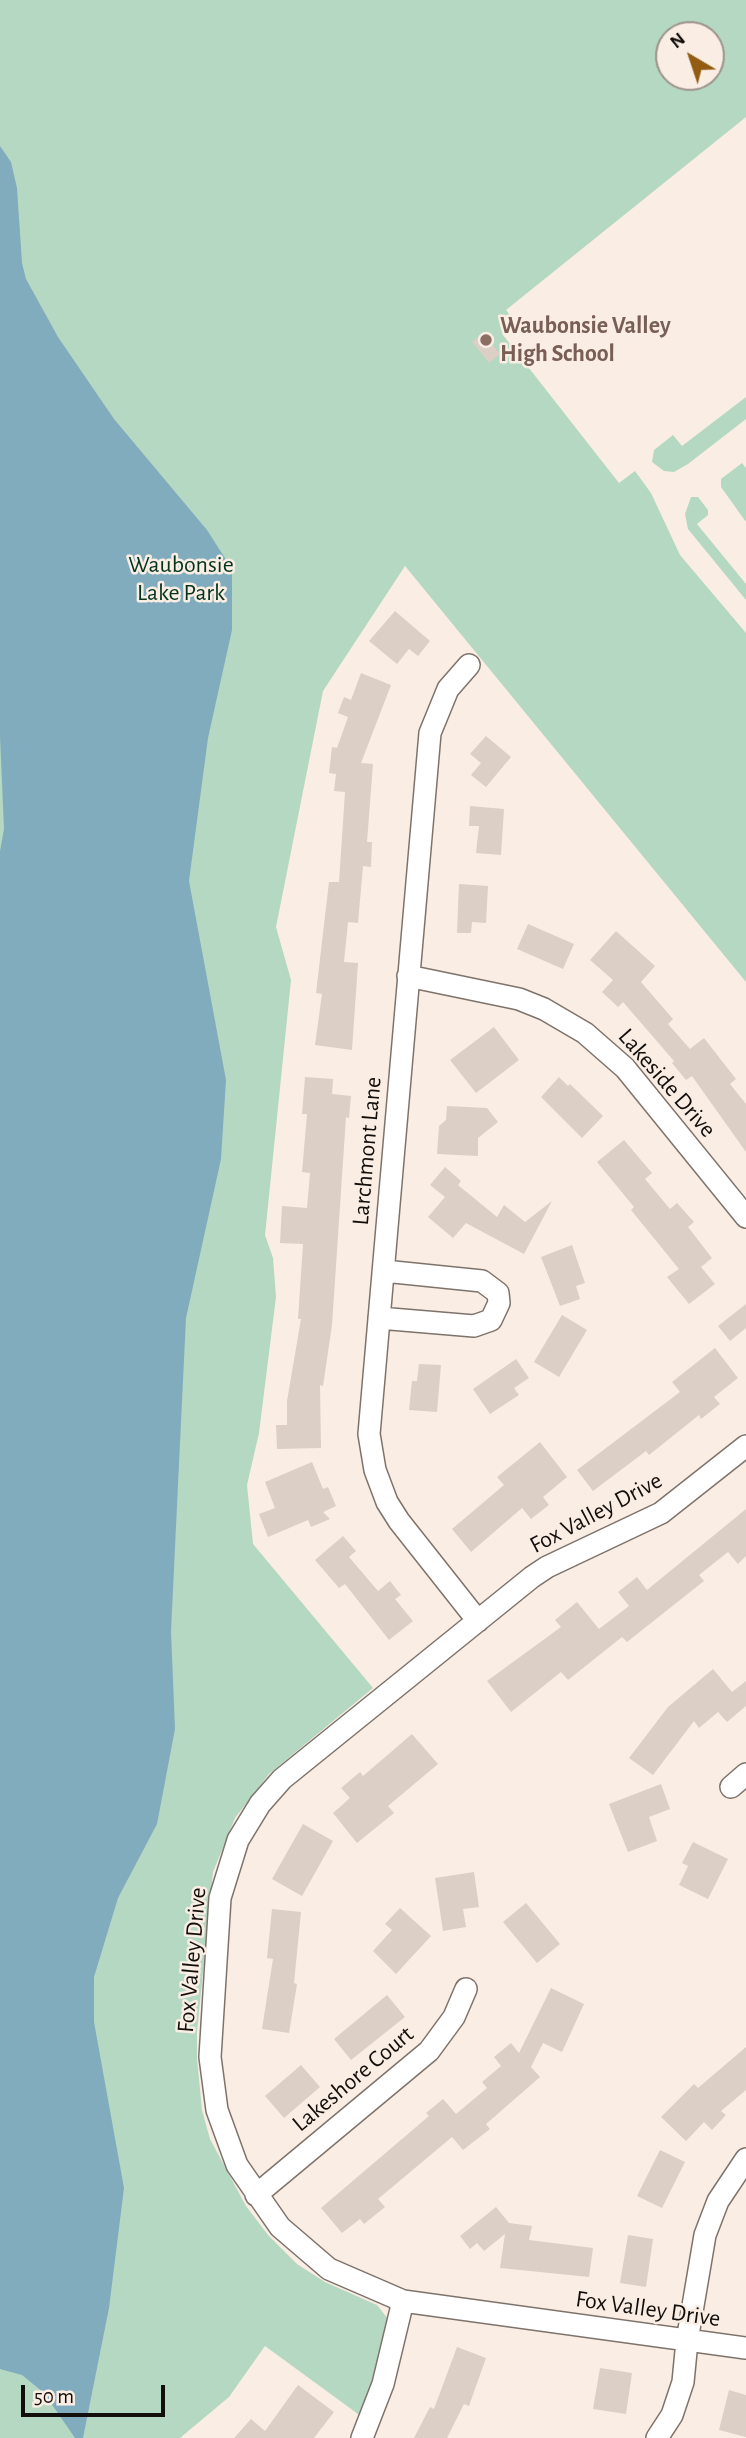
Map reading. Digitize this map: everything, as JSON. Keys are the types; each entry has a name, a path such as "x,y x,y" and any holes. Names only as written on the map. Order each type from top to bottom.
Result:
{"street":[{"name":"Larchmont Lane","path":"469,665 448,689 430,733 369,1433 380,1485 398,1521 478,1621"},
{"name":"Lakeside Drive","path":"408,976 519,999 544,1009 585,1032 625,1068 746,1217"},
{"path":"379,1318 474,1326 491,1320 499,1303 498,1293 482,1281 384,1271"},
{"name":"Fox Valley Drive","path":"746,1446 661,1513 547,1567 282,1779 260,1804 238,1840 220,1898 210,2057 212,2083 226,2138 237,2165 280,2227 329,2269 403,2301 746,2348"},
{"name":"Lakeshore Court","path":"256,2195 429,2051 454,2017 466,1989"},
{"path":"657,2438 672,2415 684,2382 687,2341 699,2264 711,2215 729,2182 746,2159"},
{"path":"362,2438 383,2384 403,2301"}],"green space":[{"name":"Waubonsie Lake Park","path":"0,0 746,0 746,117 506,310 517,324 503,335 619,483 635,471 651,493 680,555 746,633 746,982 405,566 323,691 276,927 291,980 265,1235 273,1258 276,1297 259,1433 247,1485 253,1544 373,1688 269,1774 235,1818 213,1872 197,2032 197,2058 202,2110 210,2139 246,2206 268,2235 297,2264 325,2282 377,2305 388,2319 362,2417 265,2346 229,2397 180,2438 0,2438"},
{"path":"746,397 746,419 688,464 674,472 664,471 652,462 654,450 673,435 682,446"},
{"path":"742,463 746,468 746,522 721,487 721,479"},
{"path":"691,497 698,497 708,510 708,515 697,524 746,584 746,600 688,529 685,514"}],"water":[{"path":"0,146 11,162 17,188 22,263 26,279 58,337 114,419 207,530 232,569 232,630 208,738 189,881 226,1080 221,1159 186,1318 171,1631 175,1729 157,1824 118,1898 94,1977 94,2022 124,2188 109,2308 83,2438 75,2438 44,2393 22,2375 0,2369 0,851 4,829 0,736"}],"building":[{"path":"483,333 500,354 489,363 472,342"},
{"path":"395,611 430,641 418,656 409,649 397,664 369,641"},
{"path":"361,673 391,685 361,763 373,764 367,842 372,842 371,867 363,866 358,923 348,922 344,962 358,963 352,1050 315,1045 322,994 316,993 329,882 339,882 345,792 334,791 336,774 329,773 332,747 337,748 348,717 338,713 344,697 351,700"},
{"path":"486,736 511,757 486,787 471,775 481,763 470,754"},
{"path":"470,806 504,809 501,855 476,853 479,826 469,826"},
{"path":"459,884 488,886 486,923 472,922 471,933 457,933"},
{"path":"528,924 574,944 563,969 517,949"},
{"path":"616,931 655,966 641,982 673,1019 668,1024 690,1049 704,1038 736,1079 730,1084 746,1104 746,1152 692,1076 686,1080 672,1063 674,1061 623,1002 618,1007 602,992 613,980 590,960"},
{"path":"494,1027 519,1060 476,1093 450,1060"},
{"path":"305,1077 333,1079 332,1094 351,1096 349,1118 346,1117 332,1325 323,1386 320,1385 321,1448 277,1449 276,1425 287,1425 287,1401 301,1319 298,1319 303,1244 280,1243 282,1206 307,1208 310,1173 302,1172 307,1114 302,1114"},
{"path":"559,1077 603,1116 582,1138 541,1097"},
{"path":"447,1106 487,1108 498,1122 478,1138 478,1156 437,1154 439,1126 446,1120"},
{"path":"624,1140 652,1173 645,1179 670,1209 677,1203 694,1222 688,1227 712,1258 701,1267 715,1284 689,1304 667,1277 679,1269 631,1210 634,1207 597,1162"},
{"path":"445,1167 461,1181 458,1185 497,1217 504,1205 525,1222 552,1201 524,1254 466,1223 453,1238 428,1217 445,1197 430,1185"},
{"path":"572,1245 585,1283 576,1286 580,1299 560,1306 541,1257"},
{"path":"746,1304 746,1328 730,1341 718,1326"},
{"path":"562,1315 587,1330 559,1377 534,1362"},
{"path":"715,1348 738,1378 714,1397 720,1404 701,1419 699,1415 649,1455 646,1451 593,1491 577,1470 680,1392 672,1382"},
{"path":"516,1359 529,1378 514,1388 519,1395 490,1414 473,1389"},
{"path":"419,1364 441,1365 437,1412 409,1410 412,1381 417,1381"},
{"path":"540,1442 567,1477 543,1497 549,1505 531,1519 522,1508 471,1552 452,1529 504,1485 497,1477"},
{"path":"312,1462 323,1489 328,1487 336,1506 323,1512 330,1519 311,1527 308,1520 268,1537 259,1514 275,1508 265,1482"},
{"path":"746,1509 746,1556 738,1564 728,1552 699,1575 704,1581 627,1642 622,1637 568,1680 561,1672 511,1712 487,1681 561,1627 555,1620 577,1602 599,1629 629,1606 618,1592 637,1577 647,1590"},
{"path":"343,1536 356,1551 349,1557 378,1591 390,1581 401,1595 395,1599 413,1621 389,1640 345,1584 339,1588 315,1560"},
{"path":"713,1669 732,1692 746,1681 746,1706 727,1722 718,1712 699,1728 694,1721 653,1775 629,1758 668,1707"},
{"path":"412,1734 438,1764 388,1806 394,1813 357,1843 333,1813 350,1798 341,1788 360,1772 363,1776"},
{"path":"661,1784 670,1809 649,1817 657,1841 628,1852 609,1804"},
{"path":"303,1824 333,1841 302,1896 272,1879"},
{"path":"693,1842 728,1859 708,1899 679,1885 688,1866 682,1863"},
{"path":"474,1872 479,1907 463,1909 466,1927 443,1931 435,1878"},
{"path":"526,1903 560,1944 537,1963 503,1922"},
{"path":"400,1908 431,1936 396,1974 373,1951 392,1930 385,1924"},
{"path":"272,1909 301,1912 294,1983 297,1984 289,2033 262,2029 273,1959 267,1958"},
{"path":"551,1988 584,2004 562,2052 543,2043 531,2067 540,2077 486,2124 490,2129 463,2150 452,2137 378,2199 385,2207 364,2224 360,2219 342,2233 321,2208 429,2116 426,2113 443,2099 456,2114 487,2088 482,2082 501,2066 494,2057 511,2043 519,2053"},
{"path":"387,1995 405,2017 351,2060 334,2039"},
{"path":"746,2047 746,2090 721,2111 726,2115 712,2130 704,2122 686,2141 661,2117 694,2084 698,2088"},
{"path":"301,2065 320,2087 284,2118 265,2096"},
{"path":"660,2150 685,2162 662,2208 637,2196"},
{"path":"496,2207 509,2223 532,2226 529,2240 593,2248 589,2277 500,2268 505,2234 484,2251 477,2243 470,2249 460,2236"},
{"path":"628,2235 653,2239 646,2287 620,2283"},
{"path":"457,2347 486,2358 469,2406 464,2404 447,2438 414,2438 430,2407 434,2409"},
{"path":"600,2368 632,2373 626,2414 593,2409"},
{"path":"298,2385 334,2412 314,2438 234,2438 251,2419 265,2431"},
{"path":"729,2390 746,2395 746,2437 719,2430"}],"place":[{"name":"Waubonsie Valley High School","path":"486,340"}]}
